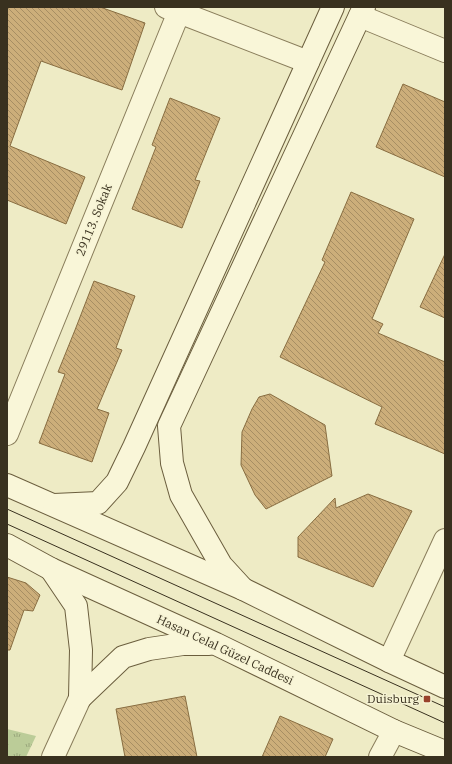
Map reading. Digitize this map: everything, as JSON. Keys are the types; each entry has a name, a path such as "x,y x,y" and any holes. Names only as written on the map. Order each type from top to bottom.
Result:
{"street":[{"path":"54,505 98,503 117,482 134,448 333,7"},
{"path":"176,9 308,62"},
{"name":"29113. Sokak","path":"7,434 176,9"},
{"path":"243,589 221,565 181,495 172,463 169,426 362,12 445,51"},
{"path":"7,485 243,589 389,662 445,687"},
{"path":"389,662 445,540"},
{"name":"Hasan Celal Güzel Caddesi","path":"7,545 52,569 216,644 394,731 445,752"},
{"path":"52,569 76,606 81,650 80,698"},
{"path":"53,757 80,698 123,658 149,649 183,644 216,644"},
{"path":"380,757 394,731"}],"green space":[{"path":"7,729 36,736 26,757 7,757"}],"building":[{"path":"7,7 100,7 145,23 122,90 41,61 10,146 85,177 66,224 7,200"},
{"path":"403,84 445,102 445,177 376,147"},
{"path":"170,98 220,118 195,180 200,181 182,228 132,209 156,147 152,145"},
{"path":"351,192 414,219 372,319 383,324 378,333 445,362 445,454 375,424 382,407 280,357 325,262 322,260"},
{"path":"445,254 445,318 420,307"},
{"path":"94,281 135,296 116,348 122,350 97,409 109,413 92,462 39,443 65,374 58,372"},
{"path":"270,394 325,425 332,476 266,509 255,495 241,465 242,432 259,397"},
{"path":"368,494 412,511 373,587 298,557 298,537 335,498 336,508"},
{"path":"7,577 26,583 40,595 33,611 24,610 10,650 7,650"},
{"path":"185,696 197,757 125,757 116,709"},
{"path":"280,716 333,739 325,757 262,757"}],"tram line":[{"path":"7,509 445,707"},
{"path":"7,524 445,723"}],"place":[{"name":"Duisburg","path":"427,699"}]}
